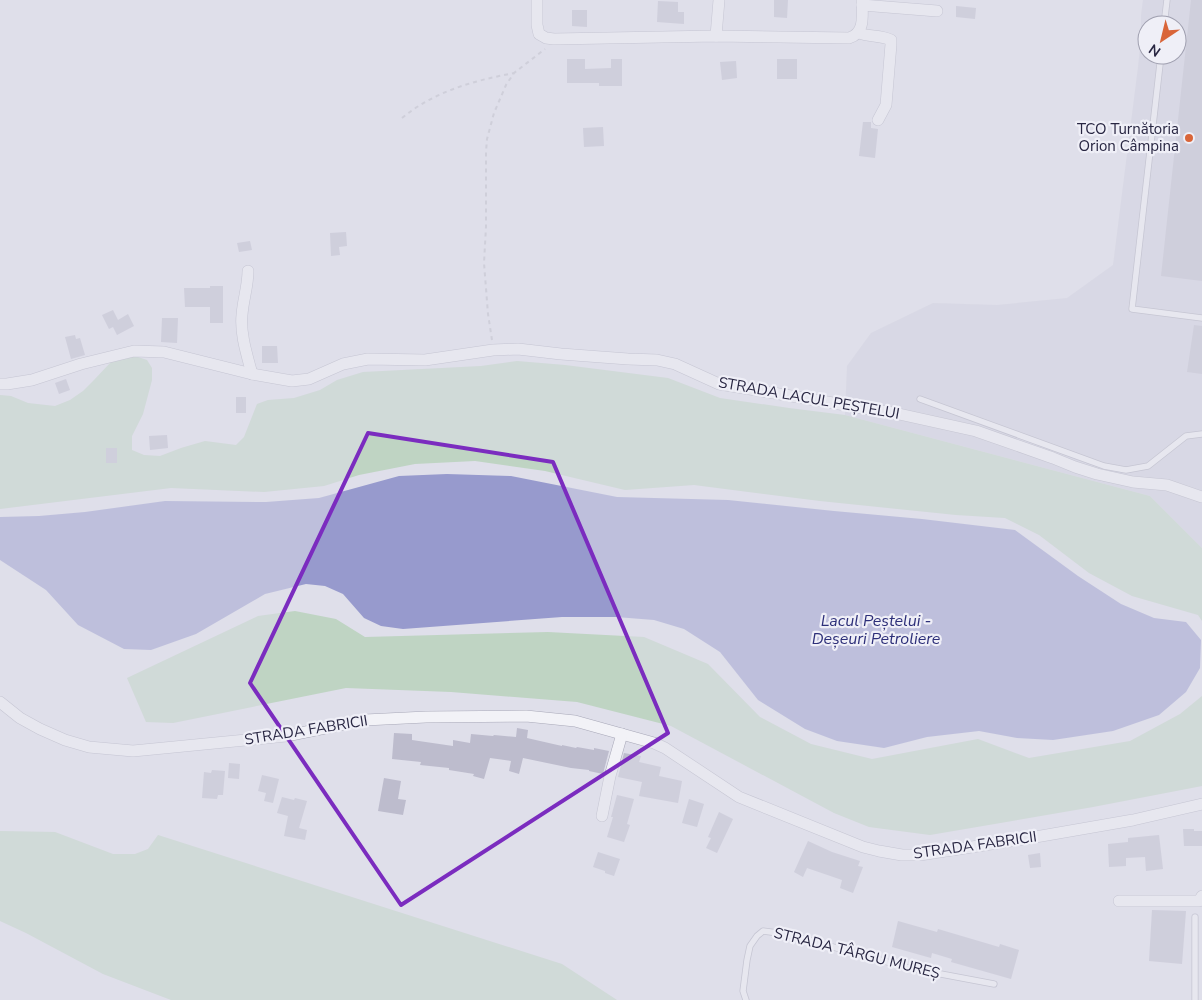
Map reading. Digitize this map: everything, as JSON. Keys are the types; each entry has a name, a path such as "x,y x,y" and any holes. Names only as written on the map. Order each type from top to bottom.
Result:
{"street":[{"path":"537,0 537,25 540,34 546,38 554,39 716,36 850,38 855,36 861,29 862,3 937,11"},
{"path":"716,36 719,0"},
{"path":"858,33 866,36 885,37 890,40 891,44 886,106 878,120"},
{"path":"248,271 242,315 244,339 252,374"},
{"name":"STRADA LACUL PEȘTELUI","path":"0,384 32,380 81,364 134,351 164,352 252,374 292,381 309,379 343,364 368,359 425,360 493,350 518,349 561,354 657,360 675,364 719,384 899,414 976,430 1097,474 1133,482 1167,485 1202,497"},
{"name":"STRADA FABRICII","path":"0,702 20,718 65,740 89,747 133,751 286,736 365,720 393,718 526,716 574,721 654,743 665,748 739,797 863,847 902,855 1033,837 1133,820 1202,804"},
{"path":"602,816 610,776 622,734"},
{"path":"1119,902 1199,900 1202,896"}],"lane":[{"path":"1165,15 1167,0"},
{"path":"1160,65 1132,309 1202,318"},
{"path":"920,399 1104,466 1126,470 1148,466 1186,436 1202,434"},
{"path":"1195,917 1195,1000"},
{"name":"STRADA TÂRGU MUREȘ","path":"746,1000 743,991 750,946 763,931 786,934 909,968 994,984"},
{"path":"1195,951 1202,951"}],"path":[{"path":"493,350 484,263 486,145 489,127 506,84 514,73 545,49 554,39"},
{"path":"402,118 416,107 466,84 514,73"}],"highlighted area":[{"path":"368,433 553,462 668,733 401,905 250,683"}],"shaded area":[{"path":"1143,0 1202,0 1202,548 1150,496 845,415 847,366 871,333 933,303 997,305 1067,298 1113,265 1138,65 1187,65 1187,15 1141,15"}],"green space":[{"path":"135,356 147,360 152,368 152,380 143,414 132,436 132,450 144,455 160,456 205,441 236,445 244,437 257,404 268,400 294,398 320,390 337,380 363,372 481,366 517,361 668,378 720,398 845,415 1150,496 1202,548 1202,621 1198,615 1132,596 1089,573 1039,535 1005,518 820,501 694,485 625,490 545,471 475,461 415,464 359,475 324,486 264,492 171,488 0,509 0,395 11,396 28,403 55,406 70,400 83,391 111,362"},
{"path":"295,611 336,619 365,637 548,632 644,637 708,664 760,717 811,744 872,759 978,739 1029,758 1130,741 1180,714 1202,696 1202,786 930,835 869,827 834,813 671,726 577,702 451,692 346,688 173,723 146,722 127,678 258,616"},
{"path":"0,831 55,832 113,854 135,854 148,849 158,835 562,964 617,1000 171,1000 103,974 0,921"}],"water":[{"name":"Lacul Peștelui - Deșeuri Petroliere","path":"447,474 511,476 617,497 728,500 1015,530 1078,576 1121,604 1154,618 1186,622 1201,640 1200,668 1186,692 1159,715 1113,731 1053,740 1017,738 979,731 927,737 884,748 837,741 805,729 758,700 720,652 684,629 654,620 616,617 562,617 403,629 381,626 364,618 343,594 325,586 306,584 265,594 196,634 151,650 124,649 78,625 46,590 0,560 0,517 85,512 165,501 266,502 319,498 399,476"}],"building":[{"path":"774,0 788,0 787,18 774,17"},
{"name":"TCO Turnătoria Orion Câmpina","path":"1191,0 1202,0 1202,281 1161,276 1184,65 1187,65 1187,37"},
{"path":"658,1 678,2 678,12 684,12 684,24 657,22"},
{"path":"956,6 976,8 975,19 956,17"},
{"path":"572,10 587,10 587,27 572,26"},
{"path":"567,59 585,59 585,69 611,68 611,59 622,59 622,86 599,86 599,83 567,83"},
{"path":"777,59 797,59 797,79 777,79"},
{"path":"736,61 737,78 722,80 720,62"},
{"path":"863,122 871,122 871,128 878,129 875,158 859,156"},
{"path":"603,127 604,146 584,147 583,128"},
{"path":"346,232 347,246 339,247 340,255 331,256 330,233"},
{"path":"250,241 252,250 239,252 237,243"},
{"path":"210,286 223,286 223,323 210,323 210,307 185,307 184,288 210,288"},
{"path":"113,310 118,320 128,314 134,326 117,335 113,327 109,329 102,315"},
{"path":"162,318 178,318 177,343 161,342"},
{"path":"1194,325 1202,326 1202,374 1187,372"},
{"path":"75,335 76,339 80,338 85,355 71,359 65,337"},
{"path":"262,346 277,346 278,363 262,363"},
{"path":"66,379 70,390 59,394 55,383"},
{"path":"236,397 246,397 246,413 236,413"},
{"path":"167,435 168,448 150,450 149,436"},
{"path":"106,448 117,448 117,463 106,463"},
{"path":"517,728 528,730 527,738 562,746 609,751 603,774 523,758 519,774 509,771 511,761 490,758 484,779 473,776 474,774 449,770 449,768 420,765 421,762 392,759 394,733 412,734 412,740 453,746 453,740 470,743 471,734 516,737"},
{"path":"624,753 641,756 639,762 661,767 659,776 682,781 678,803 639,796 642,782 618,777"},
{"path":"229,763 240,764 239,779 228,778"},
{"path":"212,770 225,771 223,795 218,795 217,799 202,798 204,772 211,773"},
{"path":"262,775 279,779 273,803 264,801 266,793 258,791"},
{"path":"384,778 401,781 398,799 406,800 403,815 378,811"},
{"path":"617,795 634,799 627,824 630,825 624,842 607,837"},
{"path":"282,797 307,801 299,828 307,830 305,840 284,836 288,816 277,813"},
{"path":"689,799 704,804 697,827 682,823"},
{"path":"719,812 733,819 717,853 706,848 711,838 708,837"},
{"path":"1183,829 1202,831 1202,846 1184,846"},
{"path":"1159,835 1163,869 1146,871 1145,857 1126,858 1126,866 1109,867 1108,844 1128,842 1128,838"},
{"path":"808,841 832,852 860,861 858,866 863,867 853,893 840,888 842,880 807,868 803,877 794,872"},
{"path":"598,852 620,859 614,876 593,867"},
{"path":"1040,853 1041,867 1030,868 1028,855"},
{"path":"1152,910 1186,911 1182,964 1149,961"},
{"path":"898,921 937,932 938,929 999,947 1000,944 1019,950 1011,979 951,962 952,959 932,953 931,958 892,947"}],"place":[{"name":"TCO Turnătoria Orion Câmpina","path":"1189,138"}]}
